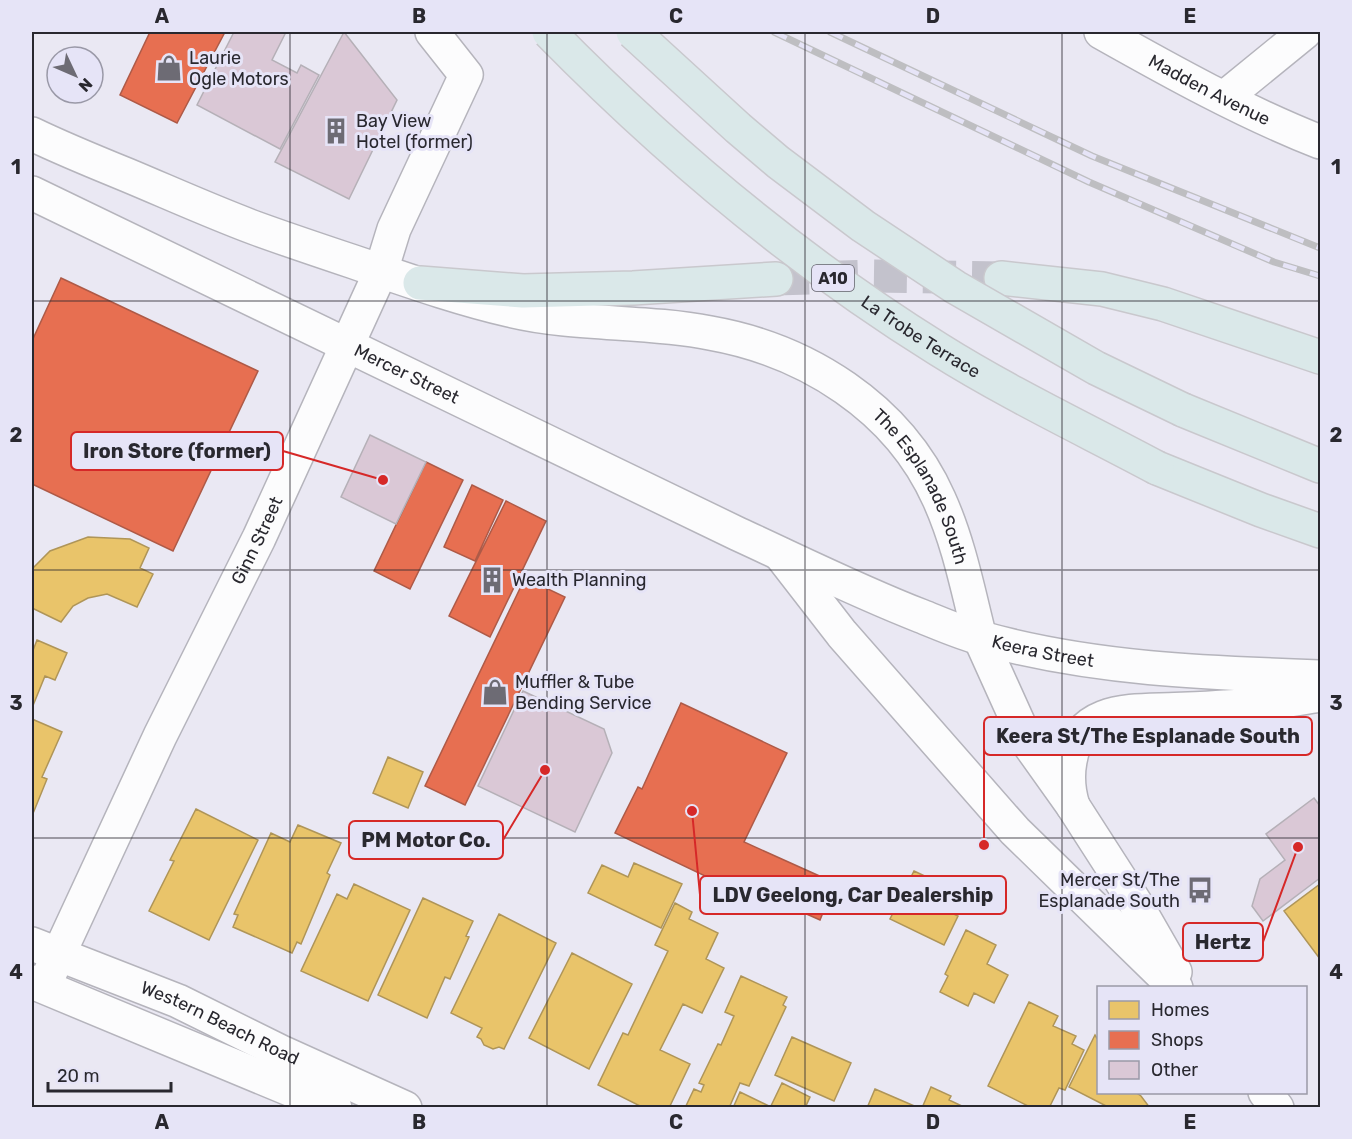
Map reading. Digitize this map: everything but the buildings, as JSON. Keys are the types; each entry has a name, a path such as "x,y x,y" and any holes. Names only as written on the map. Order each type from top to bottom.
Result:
{"highway":[{"name":"La Trobe Terrace","path":"549,32 653,133 760,225 871,306 940,350 1157,468 1320,531"},
{"path":"633,32 778,162 863,226 955,287 1096,369 1184,410 1320,466"},
{"path":"1001,278 1102,289 1163,304 1320,357"},
{"path":"420,283 523,291 633,288 776,279"}],"street":[{"name":"Ginn Street","path":"38,984 45,949 160,736 259,538 381,271 394,229 466,75 432,32"},
{"name":"Madden Avenue","path":"1101,32 1224,99 1286,129 1320,142"},
{"path":"1224,99 1305,32"},
{"path":"32,134 255,228 420,283"},
{"name":"Mercer Street","path":"32,193 780,554"},
{"name":"The Esplanade South","path":"420,283 507,310 542,317 674,328 708,332 738,339 793,358 840,384 875,412 913,455 927,476 950,527 980,638 1026,740 1073,806 1136,904 1183,986"},
{"path":"780,554 842,633 1015,831 1175,986"},
{"name":"Keera Street","path":"780,554 884,602 980,638 1052,654 1176,672 1320,677"},
{"path":"1073,806 1069,789 1071,755 1078,738 1092,722 1101,717 1124,711 1227,707 1320,695"},
{"name":"Western Beach Road","path":"45,949 177,1001 281,1052 405,1107"},
{"name":"Western Beach Road","path":"38,984 335,1107"},
{"path":"1267,1094 1277,1107"}],"tunnel":[{"path":"776,279 870,276 1001,278"}],"railway":[{"path":"774,32 1089,182 1274,262 1320,276"},
{"path":"830,32 1092,156 1320,248"}],"place":[{"name":"Laurie Ogle Motors","path":"169,68"},
{"name":"Bay View Hotel (former)","path":"336,131"},
{"name":"Iron Store (former)","path":"383,480"},
{"name":"Wealth Planning","path":"492,580"},
{"name":"Muffler & Tube Bending Service","path":"495,692"},
{"name":"PM Motor Co.","path":"545,770"},
{"name":"LDV Geelong, Car Dealership","path":"692,811"},
{"name":"Keera St/The Esplanade South","path":"984,845"},
{"name":"Hertz","path":"1298,847"},
{"name":"Mercer St/The Esplanade South","path":"1200,890"}]}
